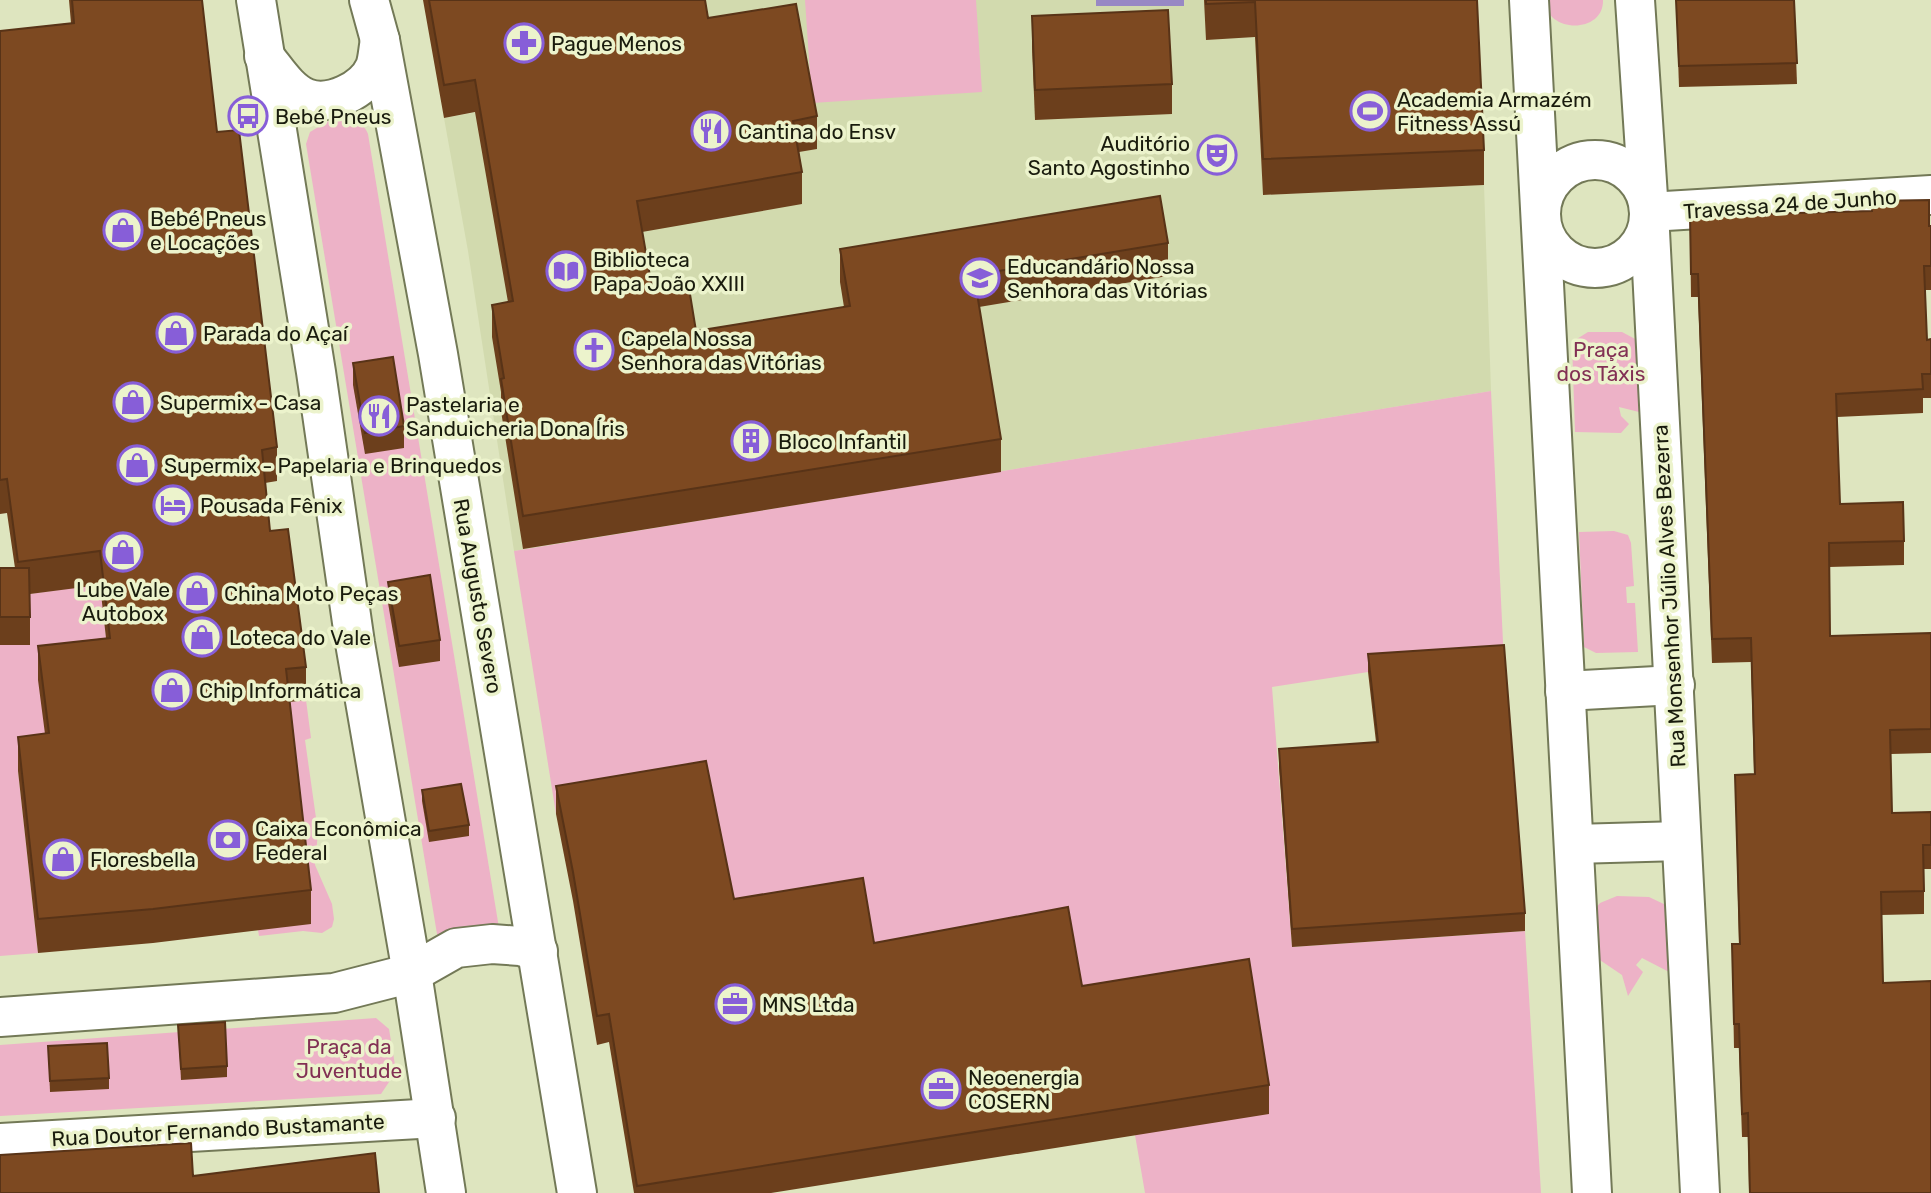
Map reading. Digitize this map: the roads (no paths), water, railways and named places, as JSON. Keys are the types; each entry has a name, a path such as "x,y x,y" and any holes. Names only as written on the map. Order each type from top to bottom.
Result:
{"street":[{"path":"256,0 316,373 355,643 436,1118 446,1193"},
{"name":"Rua Augusto Severo","path":"369,0 380,40 438,354 577,1193"},
{"path":"1529,0 1591,1193"},
{"name":"Rua Monsenhor Júlio Alves Bezerra","path":"1635,0 1675,685 1700,1193"},
{"path":"264,56 284,81 307,98 335,99 353,91 374,68 380,40"},
{"path":"277,141 291,125 310,112 320,109 362,107 378,109 393,116"},
{"path":"1585,161 1615,164 1629,172 1640,183 1647,197 1649,212 1648,228 1632,255 1603,268 1585,268 1569,261 1555,250 1545,235 1541,218 1542,202 1547,188 1557,175 1585,161"},
{"name":"Travessa 24 de Junho","path":"1649,212 1931,195"},
{"path":"1565,691 1675,685"},
{"path":"1574,845 1681,841"},
{"path":"0,1017 334,993 412,973 456,948 492,944 538,951"},
{"name":"Rua Doutor Fernando Bustamante","path":"0,1143 436,1118"}],"place":[{"name":"Pague Menos","path":"524,43"},
{"name":"Academia Armazém Fitness Assú","path":"1370,111"},
{"name":"Bebé Pneus","path":"248,116"},
{"name":"Cantina do Ensv","path":"711,131"},
{"name":"Auditório Santo Agostinho","path":"1217,155"},
{"name":"Bebé Pneus e Locações","path":"123,230"},
{"name":"Biblioteca Papa João XXIII","path":"566,271"},
{"name":"Educandário Nossa Senhora das Vitórias","path":"980,278"},
{"name":"Parada do Açaí","path":"176,333"},
{"name":"Capela Nossa Senhora das Vitórias","path":"594,350"},
{"name":"Supermix - Casa","path":"133,402"},
{"name":"Pastelaria e Sanduicheria Dona Íris","path":"379,416"},
{"name":"Bloco Infantil","path":"751,441"},
{"name":"Supermix - Papelaria e Brinquedos","path":"137,465"},
{"name":"Pousada Fênix","path":"173,505"},
{"name":"Lube Vale Autobox","path":"123,552"},
{"name":"China Moto Peças","path":"197,593"},
{"name":"Loteca do Vale","path":"202,637"},
{"name":"Chip Informática","path":"172,690"},
{"name":"Caixa Econômica Federal","path":"228,840"},
{"name":"Floresbella","path":"63,859"},
{"name":"MNS Ltda","path":"735,1004"},
{"name":"Neoenergia COSERN","path":"941,1089"}],"park label":[{"name":"Praça dos Táxis","path":"1601,361"},
{"name":"Praça da Juventude","path":"349,1058"}]}
